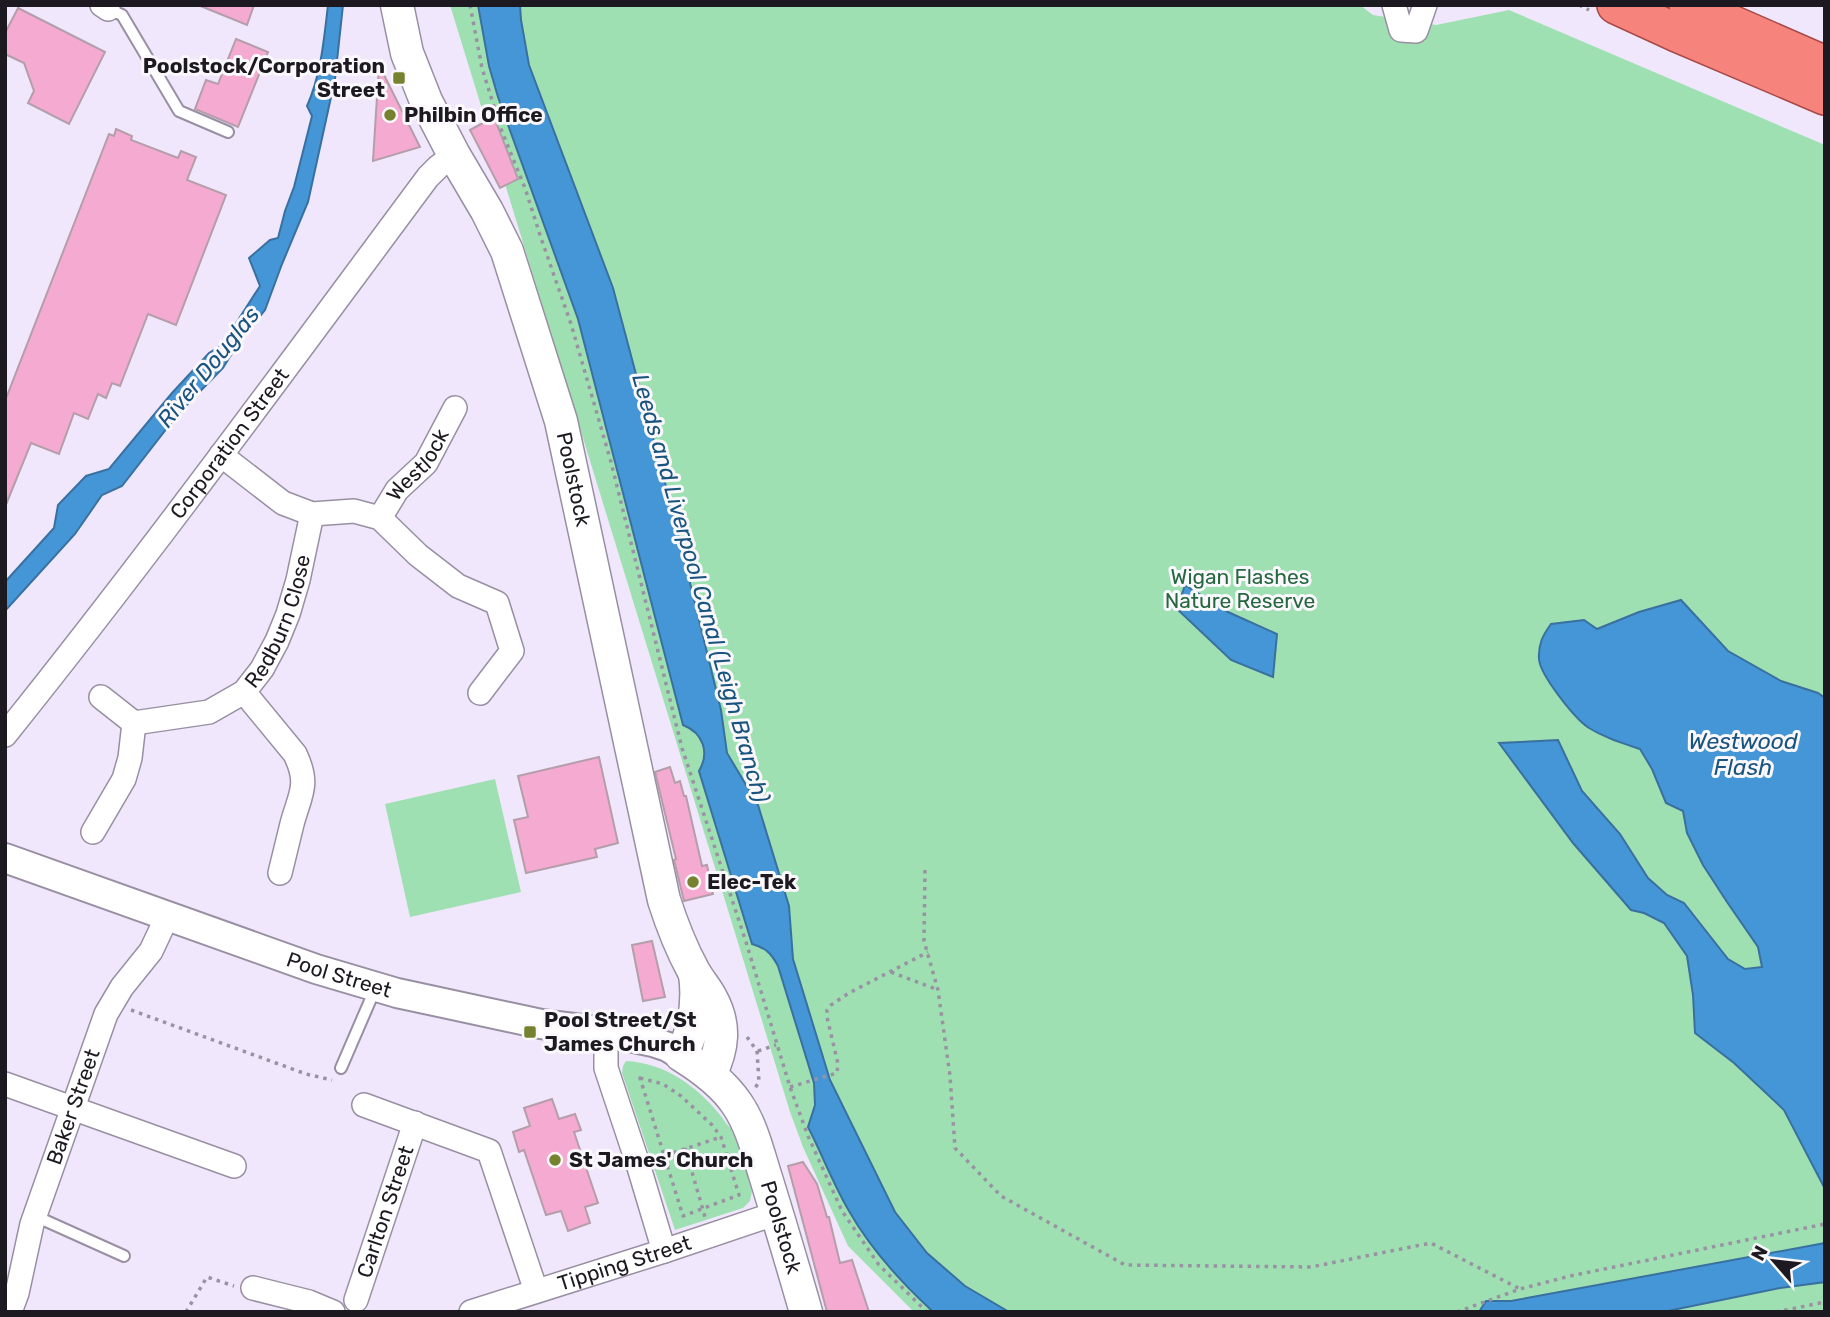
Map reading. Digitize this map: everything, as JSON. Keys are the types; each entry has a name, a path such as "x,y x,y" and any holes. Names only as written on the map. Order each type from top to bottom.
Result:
{"highway":[{"path":"1616,5 1825,96"},
{"path":"1688,5 1825,65"}],"main road":[{"name":"Poolstock","path":"397,5 407,53 416,78 436,122 488,211 507,251 561,421 664,901 680,945 720,1018 721,1047 710,1075"},
{"name":"Poolstock","path":"695,974 697,1005 691,1032 681,1055 710,1075 729,1093 745,1117 806,1312"}],"street":[{"path":"1394,5 1401,30 1416,31 1425,5"},
{"name":"Corporation Street","path":"5,735 220,456 428,177 454,155"},
{"name":"Westlock","path":"380,518 397,490 426,463 456,408"},
{"path":"220,456 283,503 312,514 354,511 380,518 418,555 458,586 497,603 512,651 480,693"},
{"name":"Redburn Close","path":"134,723 209,712 244,692 262,669 288,614 312,514"},
{"path":"244,692 295,754 303,777 303,791 280,873"},
{"path":"93,832 124,779 130,758 134,723 102,697"},
{"name":"Pool Street","path":"5,858 316,969 376,987 541,1024 606,1032 653,1042 681,1055"},
{"name":"Baker Street","path":"10,1312 35,1216 106,1014 122,987 151,951 167,916"},
{"path":"606,1032 606,1068 664,1251"},
{"path":"5,1084 234,1166"},
{"path":"364,1105 489,1151 536,1291"},
{"name":"Carlton Street","path":"356,1300 415,1123"},
{"name":"Tipping Street","path":"471,1312 777,1213"},
{"path":"253,1288 309,1302 333,1312"}],"lane":[{"path":"105,7 122,15 179,111 228,132"},
{"path":"341,1068 376,987"},
{"path":"35,1216 124,1256"}],"path":[{"path":"470,5 489,93 525,188 571,324 611,462 682,748 790,1087 808,1136 842,1211 879,1265 927,1312"},
{"path":"925,870 924,941 938,990 950,1076 955,1148 1001,1196 1125,1265 1311,1267 1431,1243 1520,1289"},
{"path":"790,1087 837,1073 838,1064 827,1017 827,1010 831,1005 928,952"},
{"path":"890,972 938,990"},
{"path":"112,1003 306,1074 334,1080 341,1068"},
{"path":"745,1034 757,1051 759,1082 752,1093 748,1081"},
{"path":"757,1051 776,1045"},
{"path":"640,1078 663,1084 681,1096 712,1125 721,1137 739,1195 683,1216 665,1155 640,1078"},
{"path":"638,1164 721,1137"},
{"path":"685,1148 710,1236"},
{"path":"1457,1312 1520,1289 1570,1276 1825,1224"},
{"path":"186,1312 207,1277 234,1287 253,1288"},
{"path":"1776,1312 1825,1302"}],"green space":[{"name":"Wigan Flashes Nature Reserve","path":"450,5 1360,5 1373,15 1436,25 1509,10 1825,145 1825,1312 914,1312 848,1246 790,1112"},
{"path":"495,779 521,892 410,917 385,804"},
{"path":"626,1061 667,1071 702,1095 721,1116 734,1135 752,1191 750,1201 743,1208 675,1230 622,1073"}],"water":[{"name":"River Douglas","path":"328,5 343,5 335,79 308,202 265,310 239,342 223,368 178,414 122,486 102,495 75,534 5,611 5,582 54,528 58,505 86,476 109,469 172,393 209,353 222,345 260,286 249,258 270,240 278,238 294,187 312,116 307,106 319,69"},
{"name":"Leeds and Liverpool Canal (Leigh Branch)","path":"478,5 520,5 529,65 613,288 672,509 721,710 727,753 758,805 789,906 793,959 830,1080 895,1212 927,1253 965,1286 1009,1312 933,1312 875,1250 857,1225 808,1127 815,1105 814,1083 778,966 768,952 752,944 699,771 704,757 703,744 690,728 683,725 578,319 498,97 489,66"},
{"path":"1185,585 1228,612 1277,634 1273,677 1231,660 1177,609"},
{"name":"Westwood Flash","path":"1681,600 1728,651 1781,681 1818,693 1825,698 1825,1189 1784,1110 1734,1063 1695,1033 1687,956 1664,923 1631,910 1573,843 1499,743 1558,740 1582,791 1620,834 1648,878 1667,895 1684,903 1728,959 1745,969 1762,967 1758,947 1703,865 1687,833 1683,811 1666,803 1652,769 1640,749 1601,735 1583,723 1545,675 1539,659 1542,640 1551,624 1584,620 1597,629 1639,612"},
{"path":"1825,1243 1825,1282 1780,1288 1663,1312 1479,1312 1486,1301 1511,1301"}],"building":[{"path":"198,5 254,5 247,25"},
{"path":"18,8 105,52 69,124 28,103 34,91 24,63 5,54 5,33"},
{"path":"236,39 268,52 238,127 195,109 206,80 218,84"},
{"name":"Philbin Office","path":"379,65 420,147 373,161"},
{"path":"494,117 518,179 500,188 470,130"},
{"path":"116,129 132,136 131,140 178,158 181,151 196,157 187,180 226,195 176,325 148,314 120,386 112,383 106,398 98,394 88,419 74,413 59,454 31,443 5,507 5,401 109,134 114,136"},
{"path":"599,757 618,843 595,849 597,857 526,873 514,820 528,817 518,776"},
{"path":"670,767 675,783 680,781 686,796 702,866 707,865 713,894 684,901 655,772"},
{"path":"652,941 665,997 643,1001 632,945"},
{"name":"St James' Church","path":"552,1099 559,1119 575,1114 581,1130 574,1132 598,1203 585,1207 590,1223 568,1231 561,1211 546,1215 524,1150 519,1152 513,1132 530,1126 524,1108"},
{"path":"803,1162 817,1184 829,1217 840,1263 852,1260 869,1312 827,1312 788,1166"}],"place":[{"name":"Poolstock/Corporation Street","path":"399,78"},
{"name":"Philbin Office","path":"390,115"},
{"name":"Elec-Tek","path":"693,882"},
{"name":"Pool Street/St James Church","path":"530,1032"},
{"name":"St James' Church","path":"555,1160"}]}
